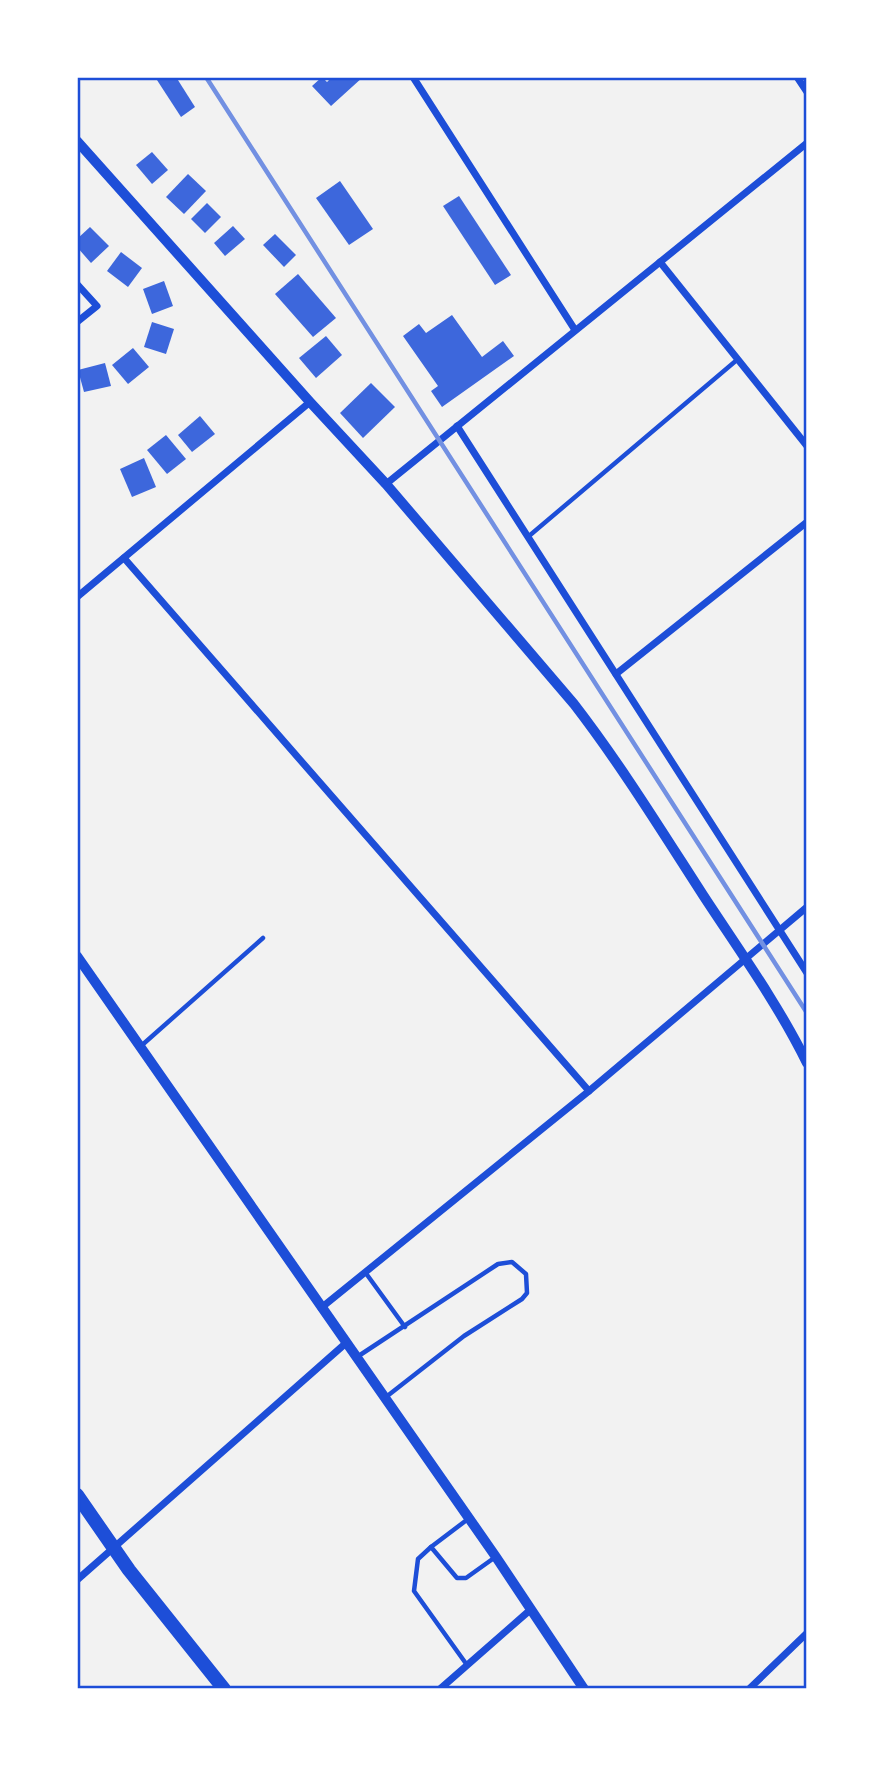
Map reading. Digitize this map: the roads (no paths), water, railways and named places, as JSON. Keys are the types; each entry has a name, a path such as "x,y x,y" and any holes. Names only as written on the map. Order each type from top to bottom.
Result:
{"main road":[{"path":"77,1495 113,1548 224,1689"}],"street":[{"path":"413,77 575,330"},
{"path":"797,77 807,92"},
{"path":"77,141 386,484 596,732 793,1034 807,1063"},
{"path":"386,484 807,143"},
{"path":"660,262 807,446"},
{"path":"77,284 97,306 77,322"},
{"path":"77,597 310,402"},
{"path":"457,426 807,973"},
{"path":"616,674 807,522"},
{"path":"124,558 589,1091"},
{"path":"321,1308 589,1091 807,907"},
{"path":"77,956 496,1557 529,1611 584,1689"},
{"path":"77,1580 346,1343"},
{"path":"440,1689 529,1611"},
{"path":"749,1689 807,1633"}],"lane":[{"path":"529,536 738,359"},
{"path":"140,1046 262,939"},
{"path":"356,1358 498,1264 512,1262 526,1274 527,1293 522,1299 464,1336 384,1398"},
{"path":"365,1272 405,1327"},
{"path":"467,1665 414,1591 418,1559 469,1518"},
{"path":"430,1547 457,1578 466,1578 496,1557"}],"railway":[{"path":"206,77 807,1013"}]}
